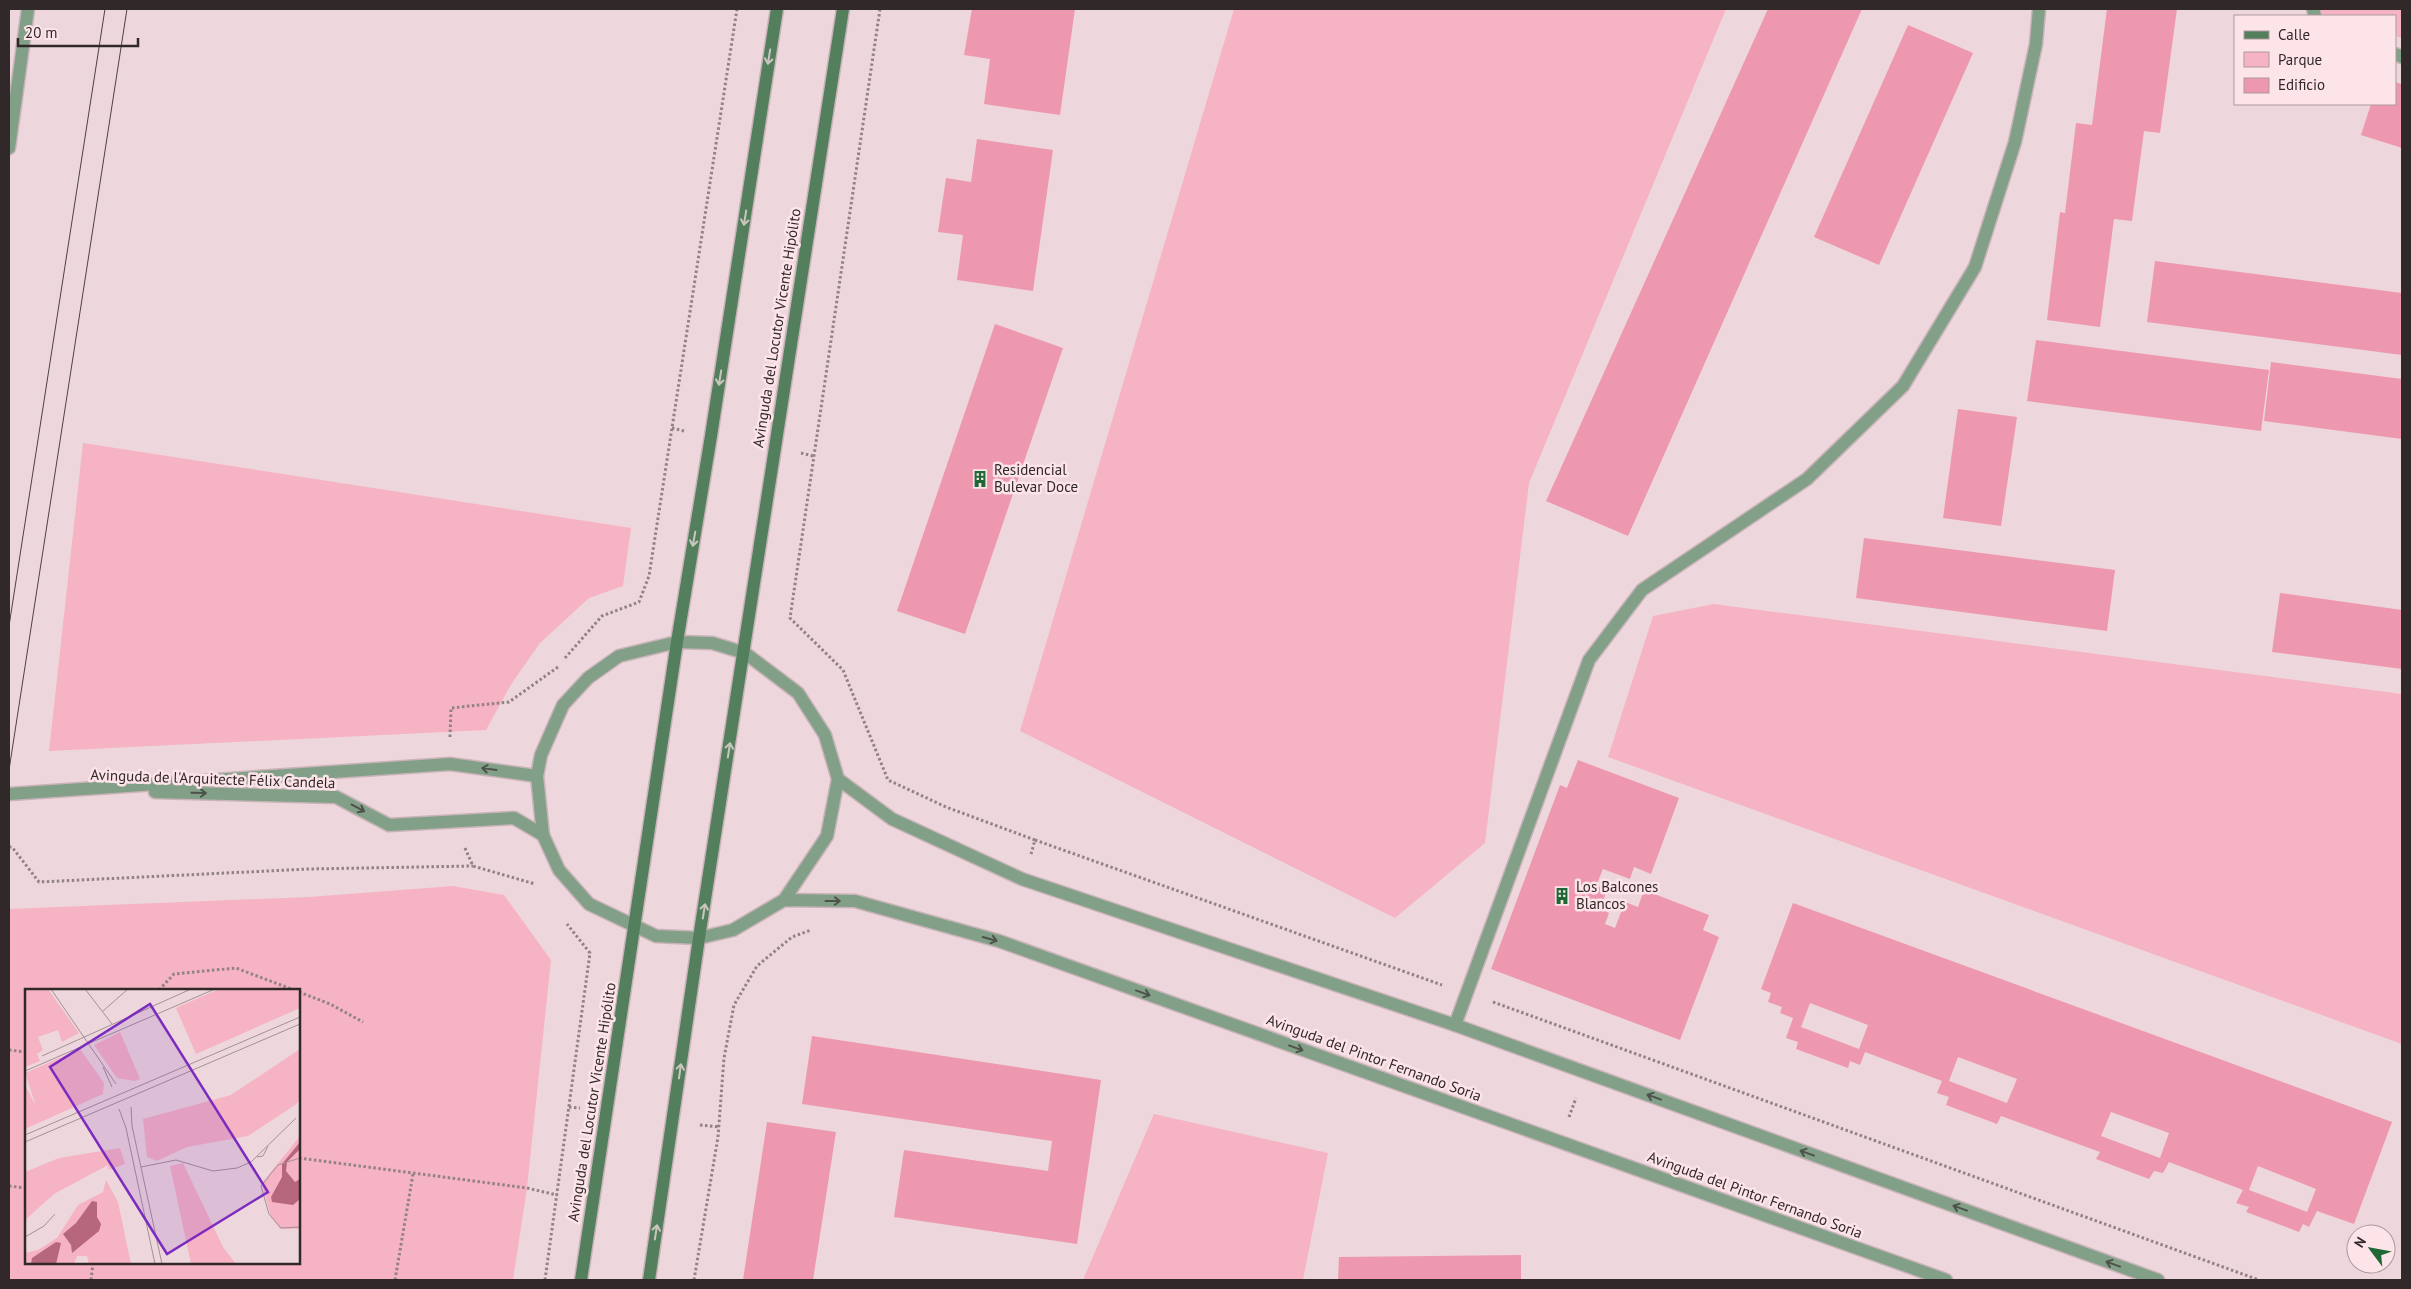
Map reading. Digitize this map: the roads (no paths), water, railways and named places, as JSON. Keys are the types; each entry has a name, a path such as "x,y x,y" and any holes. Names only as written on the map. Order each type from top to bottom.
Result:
{"main road":[{"name":"Avinguda del Locutor Vicente Hipólito","path":"582,1280 677,642 712,436 777,9"},
{"name":"Avinguda del Locutor Vicente Hipólito","path":"649,1280 699,938 843,9"}],"street":[{"path":"9,148 28,9"},
{"path":"1455,1025 1589,660 1642,590 1807,479 1903,386 1975,267 2015,142 2036,44 2039,9"},
{"path":"677,642 712,643 744,653 798,693 825,735 838,779 826,836 784,900 733,930 699,938 656,936 635,928 589,904 559,870 543,835 537,776 541,754 563,705 588,678 619,656 677,642"},
{"name":"Avinguda de l'Arquitecte Félix Candela","path":"9,794 80,791 450,764 537,776"},
{"path":"838,779 892,820 1022,879 1455,1025 2158,1280"},
{"name":"Avinguda de l'Arquitecte Félix Candela","path":"80,791 336,797 389,825 514,818 543,835"},
{"name":"Avinguda del Pintor Fernando Soria","path":"784,900 854,901 999,941 1946,1280"}],"tram line":[{"path":"9,626 105,9"},
{"path":"9,770 127,9"}],"place":[{"name":"Residencial Bulevar Doce","path":"980,479"},
{"name":"Los Balcones Blancos","path":"1562,896"}]}
